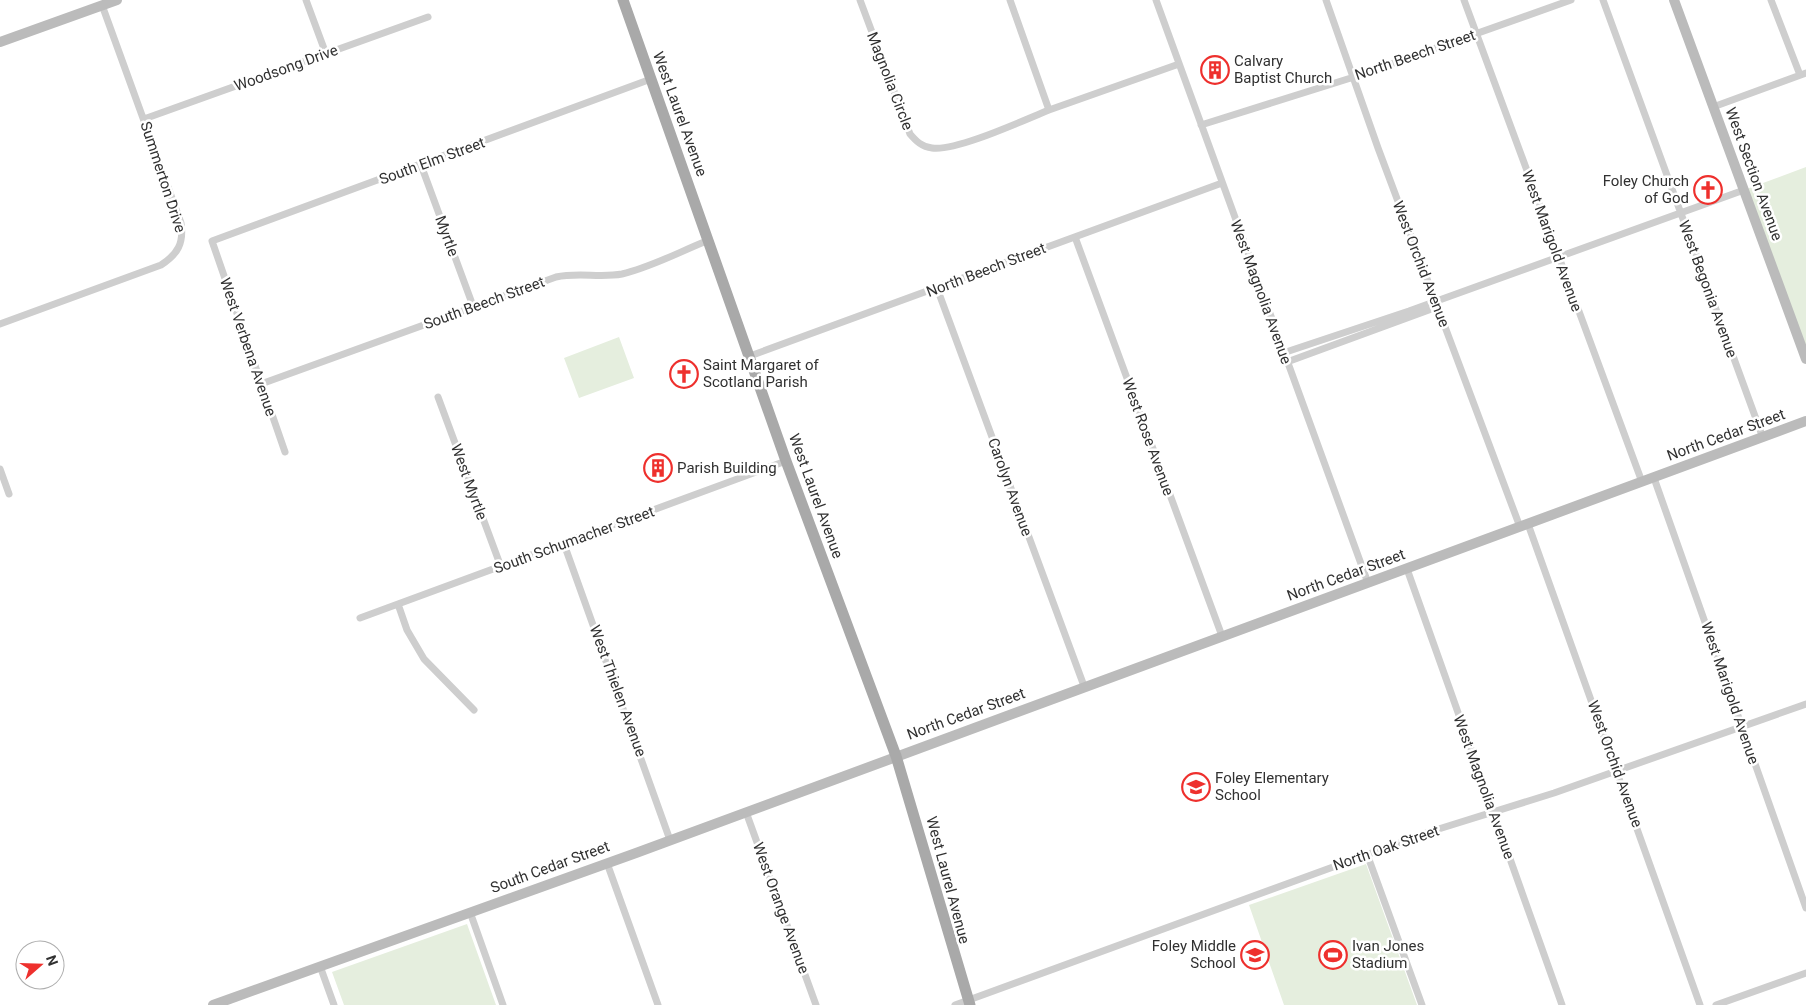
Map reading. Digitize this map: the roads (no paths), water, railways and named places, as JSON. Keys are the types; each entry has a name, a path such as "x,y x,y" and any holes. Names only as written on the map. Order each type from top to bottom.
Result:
{"main road":[{"name":"West Laurel Avenue","path":"623,0 786,460 896,756 969,1003"}],"street":[{"path":"0,42 116,0"},
{"path":"306,0 326,54"},
{"name":"Magnolia Circle","path":"860,0 906,126 910,134 923,146 932,148 952,146 1179,64"},
{"path":"1010,0 1049,110"},
{"name":"West Magnolia Avenue","path":"1156,0 1286,362 1368,583"},
{"name":"West Orchid Avenue","path":"1326,0 1436,304 1524,526 1617,771 1700,1005"},
{"name":"West Marigold Avenue","path":"1464,0 1642,482"},
{"name":"North Beech Street","path":"1201,125 1354,77 1571,0"},
{"name":"West Begonia Avenue","path":"1604,0 1763,438"},
{"name":"West Section Avenue","path":"1674,0 1806,359"},
{"path":"1713,106 1803,74 1771,0"},
{"name":"Summerton Drive","path":"0,324 161,265 172,258 179,249 183,238 181,223 102,5"},
{"name":"Woodsong Drive","path":"144,119 428,17"},
{"name":"South Elm Street","path":"212,241 651,79"},
{"name":"Myrtle","path":"421,165 473,306"},
{"name":"North Beech Street","path":"750,356 1222,183"},
{"path":"1286,362 1558,257 1744,190"},
{"name":"West Rose Avenue","path":"1075,237 1222,636"},
{"name":"South Beech Street","path":"261,384 556,277 583,274 602,276 631,271 709,240"},
{"name":"West Verbena Avenue","path":"212,241 285,452"},
{"name":"Carolyn Avenue","path":"937,288 1084,686"},
{"path":"1283,353 1436,304"},
{"name":"West Myrtle","path":"438,396 501,567"},
{"name":"North Cedar Street","path":"896,756 1806,421"},
{"name":"South Schumacher Street","path":"360,618 564,544 786,460"},
{"path":"0,469 9,494"},
{"name":"West Marigold Avenue","path":"1654,478 1806,908"},
{"name":"West Thielen Avenue","path":"564,544 670,840"},
{"name":"West Magnolia Avenue","path":"1407,569 1562,1005"},
{"path":"398,604 407,630 424,659 474,710"},
{"name":"North Oak Street","path":"955,1005 969,1003 1367,854 1617,771 1806,704"},
{"name":"South Cedar Street","path":"213,1005 670,840 896,756"},
{"name":"West Orange Avenue","path":"746,812 816,1005"},
{"path":"1367,854 1422,1005"},
{"path":"607,862 658,1005"},
{"path":"470,912 503,1005"},
{"path":"320,966 334,1005"},
{"path":"1716,1005 1806,973"}],"place":[{"name":"Calvary Baptist Church","path":"1215,70"},
{"name":"Foley Church of God","path":"1708,190"},
{"name":"Saint Margaret of Scotland Parish","path":"684,374"},
{"name":"Parish Building","path":"658,468"},
{"name":"Foley Elementary School","path":"1196,787"},
{"name":"Foley Middle School","path":"1255,955"},
{"name":"Ivan Jones Stadium","path":"1333,955"}]}
